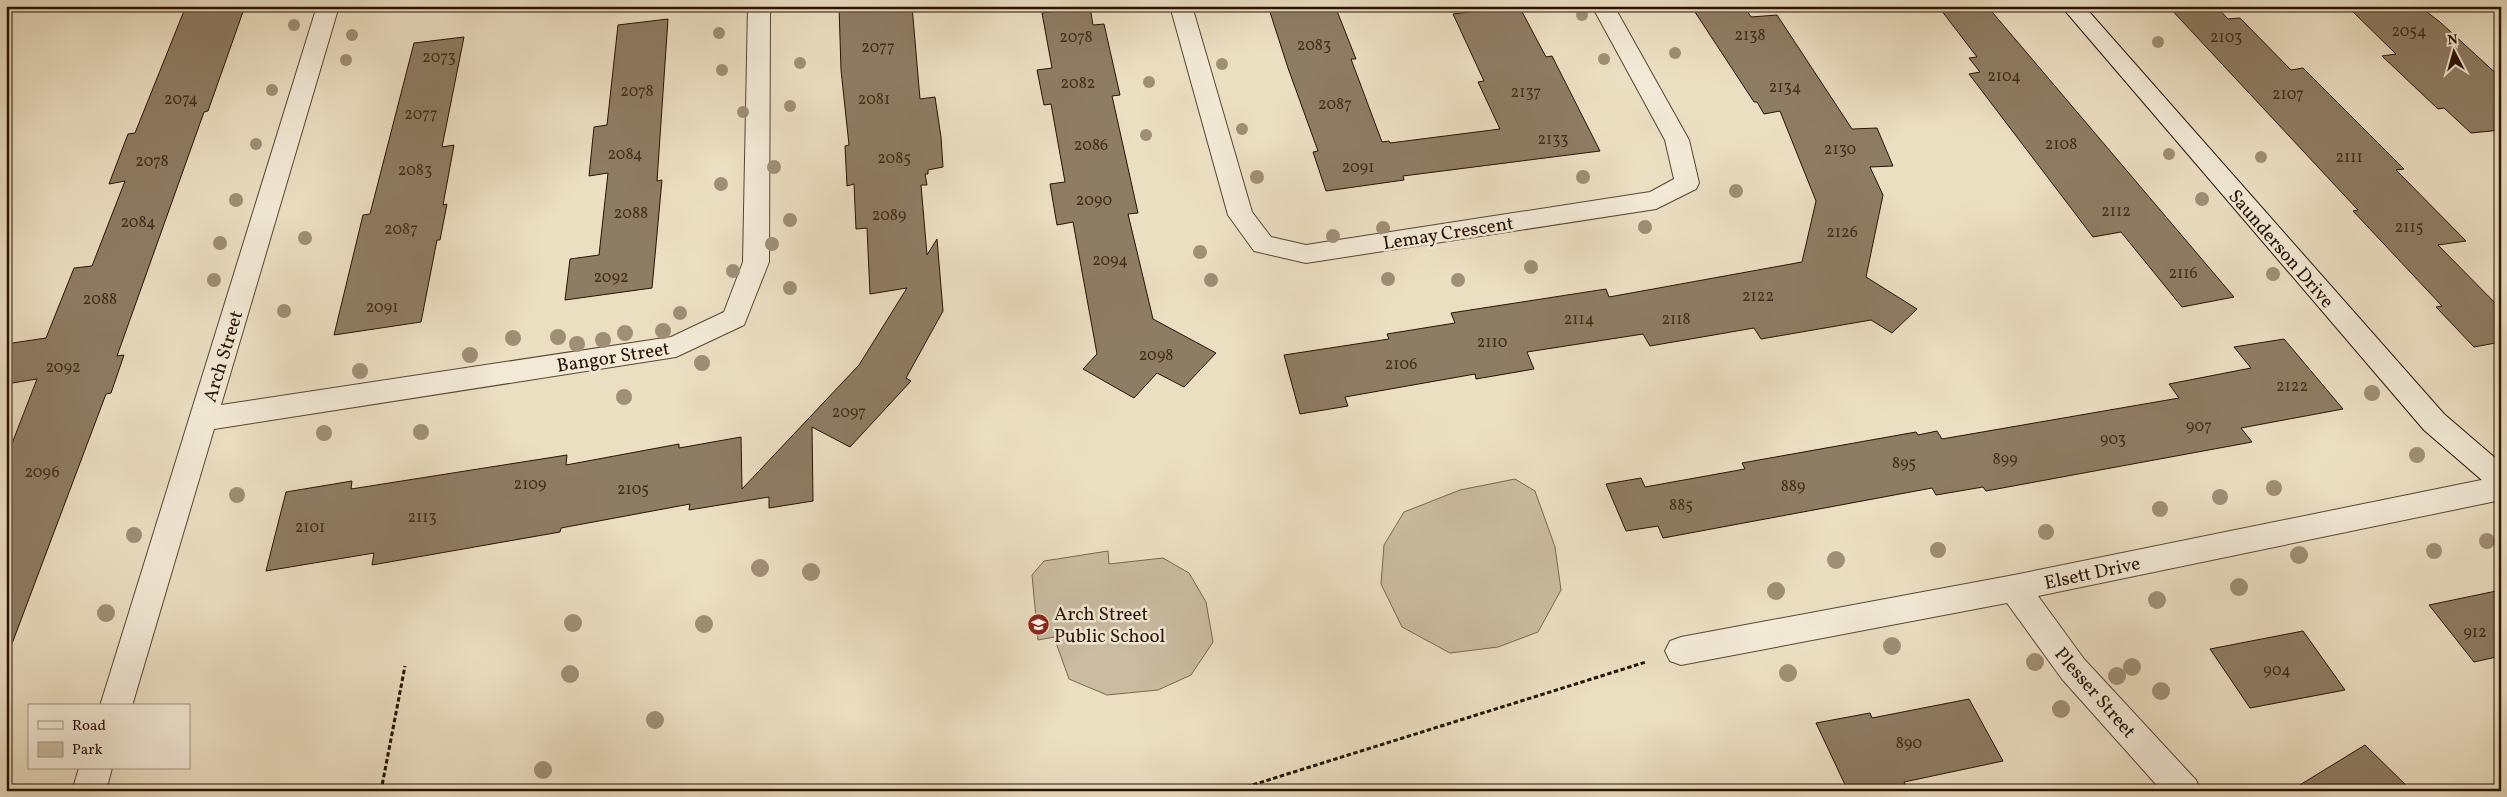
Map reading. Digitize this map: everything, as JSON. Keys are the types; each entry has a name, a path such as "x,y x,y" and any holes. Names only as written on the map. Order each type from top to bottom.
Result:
{"street":[{"name":"Arch Street","path":"117,704 328,6"},
{"name":"Bangor Street","path":"204,419 676,347 735,318 756,262 759,6"},
{"name":"Lemay Crescent","path":"1182,6 1240,215 1263,244 1306,254 1656,200 1687,183 1677,140 1603,6"},
{"name":"Saunderson Drive","path":"2072,6 2434,422 2501,480"},
{"name":"Elsett Drive","path":"1682,651 2014,588 2501,488"},
{"name":"Plesser Street","path":"2014,588 2074,669 2184,791"},
{"path":"90,791 95,770"}],"path":[{"path":"1233,791 1682,651"},
{"path":"381,791 405,666"}],"green space":[{"path":"1515,479 1535,491 1555,547 1561,590 1538,632 1498,647 1450,653 1402,627 1381,584 1384,545 1404,512 1460,490"},
{"path":"1108,551 1109,564 1163,558 1189,573 1206,602 1213,642 1191,675 1158,690 1107,695 1069,679 1054,637 1038,640 1032,575 1044,561"}],"building":[{"path":"186,6 245,6 208,111 204,112 117,356 124,355 111,393 106,394 10,649 6,649 6,459 37,379 6,384 6,344 46,338 74,268 92,266 125,181 109,184 128,134 135,133"},
{"path":"839,6 912,6 920,99 935,97 941,137 943,167 928,170 928,174 925,174 927,185 921,185 927,255 937,239 943,311 906,378 911,381 850,447 812,427 813,501 769,508 769,497 689,510 690,504 561,528 560,532 372,565 374,553 266,571 286,492 352,481 351,489 567,455 566,465 679,444 679,448 741,437 742,489 859,365 907,288 870,294 867,228 856,229 854,184 847,186 845,146 849,145 841,70"},
{"path":"1268,6 1335,6 1356,59 1351,59 1382,142 1389,141 1390,143 1500,129 1478,82 1484,81 1453,14 1519,6 1546,57 1552,56 1600,151 1403,176 1404,180 1326,191 1313,152 1318,151"},
{"path":"1691,6 1744,6 1751,17 1777,15 1852,129 1877,128 1893,166 1870,167 1883,195 1866,277 1917,309 1892,333 1871,320 1761,339 1754,328 1650,346 1643,334 1527,352 1534,369 1476,379 1475,374 1345,397 1348,406 1300,414 1284,355 1389,339 1387,334 1455,323 1451,313 1606,289 1609,297 1802,262 1816,201 1780,111 1764,114 1757,102 1754,102"},
{"path":"1938,6 1987,6 2234,297 2182,307 2121,232 2093,237 1969,74 1980,72 1969,58 1977,57"},
{"path":"2168,6 2216,6 2228,19 2240,18 2291,70 2303,68 2404,169 2396,170 2466,241 2438,245 2501,309 2501,342 2474,347 2436,307 2442,306 2353,211 2358,210"},
{"path":"2347,6 2419,6 2440,22 2501,78 2501,130 2471,133 2444,108 2438,109 2382,56 2396,54"},
{"path":"1090,7 1093,25 1104,24 1120,95 1112,96 1138,213 1128,214 1153,319 1216,353 1184,387 1157,373 1134,398 1083,369 1097,354 1073,222 1057,225 1050,184 1065,182 1051,104 1044,105 1037,70 1052,68 1042,13"},
{"path":"668,19 657,181 662,180 652,288 565,300 570,259 599,255 608,173 589,176 594,127 607,125 618,25"},
{"path":"464,37 442,147 454,145 443,205 447,204 440,240 437,240 421,322 334,335 363,215 370,214 414,43"},
{"path":"2284,339 2343,409 2241,428 2252,442 1986,491 1983,487 1936,495 1932,488 1663,538 1658,526 1626,531 1606,484 1641,478 1645,487 1745,469 1742,463 1916,432 1918,435 1937,431 1942,439 2179,398 2169,384 2251,368 2234,347"},
{"path":"2501,590 2501,656 2474,662 2429,605"},
{"path":"2303,631 2345,690 2250,708 2210,649"},
{"path":"1969,699 2003,761 1904,782 1908,791 1848,791 1816,723 1870,713 1872,718"},
{"path":"2365,745 2412,791 2290,791"}],"place":[{"name":"Arch Street Public School","path":"1038,624"}]}
